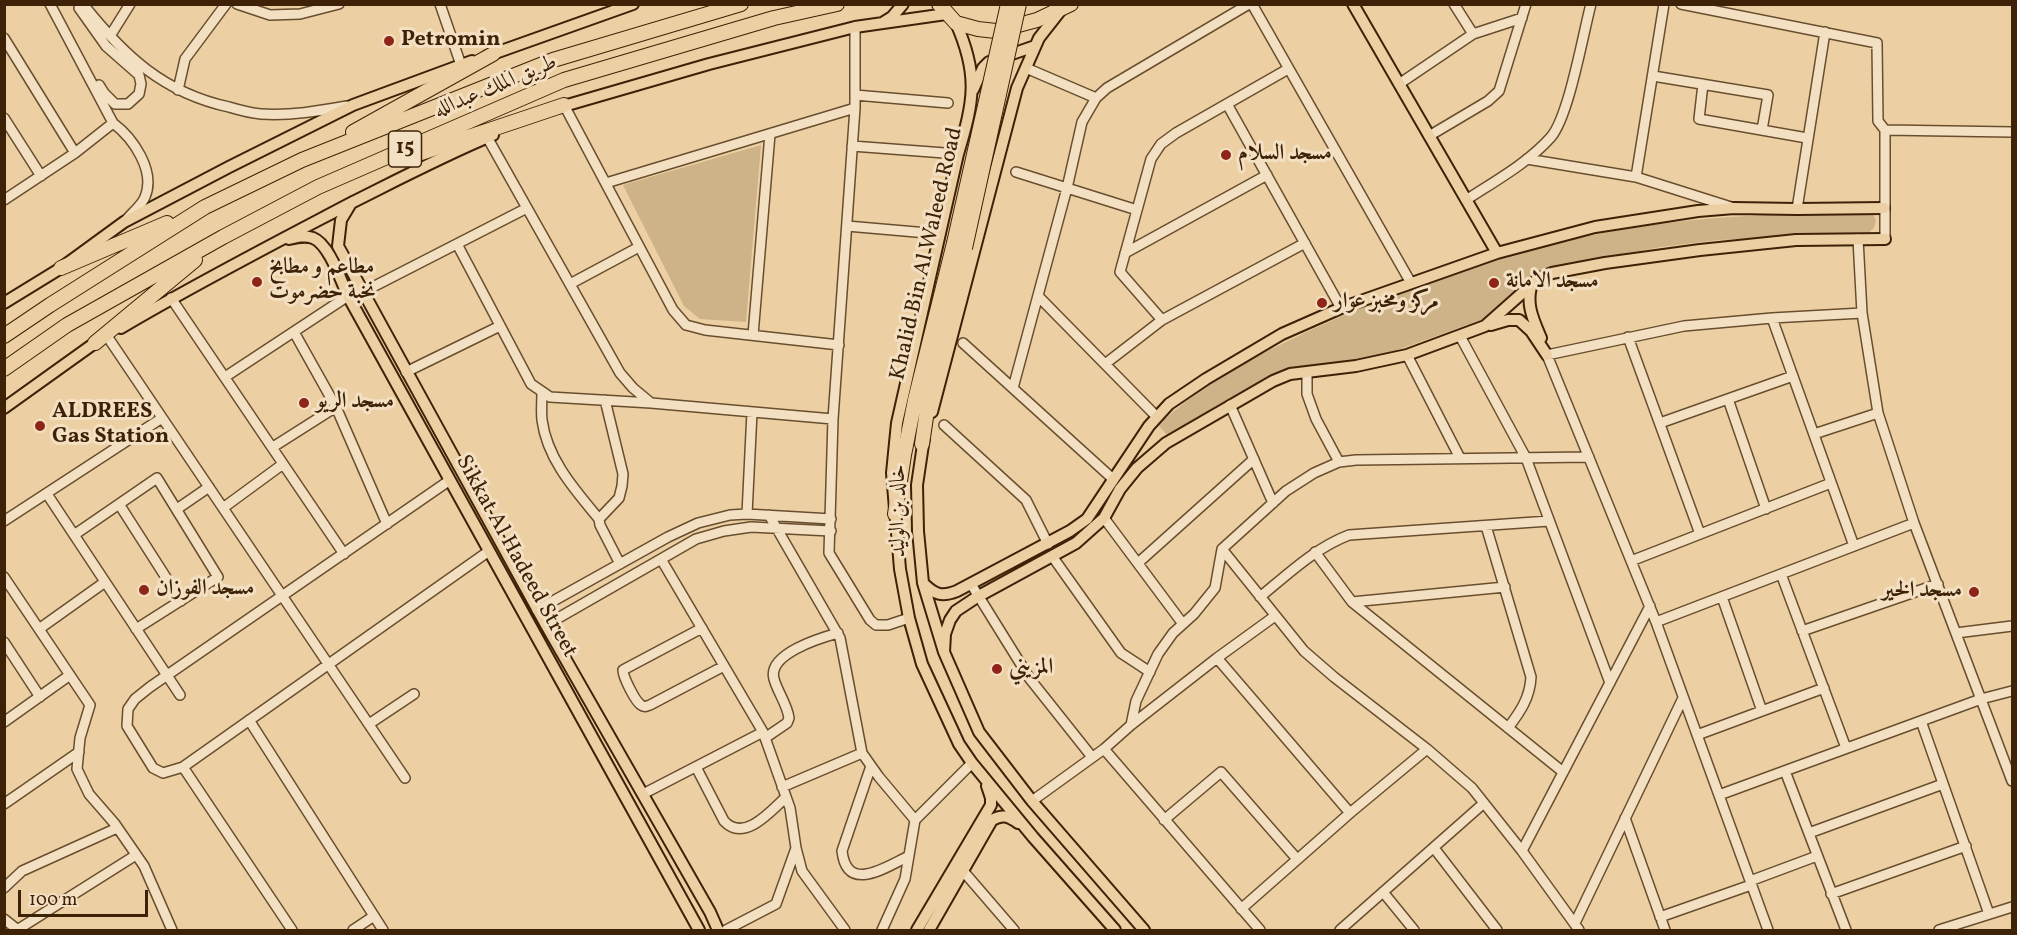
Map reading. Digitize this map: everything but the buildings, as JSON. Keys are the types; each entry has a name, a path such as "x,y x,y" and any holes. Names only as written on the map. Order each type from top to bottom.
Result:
{"highway":[{"name":"طريق الملك عبدالله","path":"4,336 50,304 205,207 302,160 553,60 741,4"},
{"name":"طريق الملك عبدالله","path":"4,369 67,325 223,237 318,187 564,80 774,18 837,4"},
{"name":"Khalid Bin Al Waleed Road","path":"922,444 929,397 1008,4"},
{"name":"Khalid Bin Al Waleed Road","path":"895,514 915,400 959,246 1019,4"},
{"name":"خالد بن الوليد","path":"947,14 978,29 996,31 1037,20 1066,7"},
{"path":"302,160 493,54"},
{"path":"318,187 564,105"},
{"path":"61,268 205,207"},
{"path":"101,339 223,237"}],"main road":[{"path":"4,303 61,268 124,222 352,105 614,8 633,4"},
{"path":"881,23 892,17 903,4"},
{"path":"1353,4 1497,253"},
{"name":"خالد بن الوليد","path":"1066,7 1045,29 1017,88 922,444 917,485 918,531 923,584 944,652 979,732 1032,801 1144,930"},
{"path":"4,408 101,339 171,298 414,171 487,137 564,105 710,64 855,27 947,14"},
{"name":"خالد بن الوليد","path":"947,14 967,46 973,91 970,115 939,234 897,423 892,473 900,569 909,618 922,664 959,744 1033,837 1113,930"},
{"path":"973,91 982,68 989,62 1035,46"},
{"path":"333,249 340,220 351,204"},
{"path":"923,584 936,594 945,595 971,584 1070,531 1087,519 1157,417 1169,404 1282,334 1341,308 1497,253 1595,227 1698,211 1734,208 1884,208"},
{"name":"Sikkat Al Hadeed Street","path":"277,241 302,236 314,238 333,249 363,292 537,610 710,912 718,930"},
{"path":"1485,326 1538,279 1552,273 1700,250 1796,240 1885,239"},
{"name":"Sikkat Al Hadeed Street","path":"333,249 348,296 699,930"},
{"path":"1531,286 1528,299 1547,355"},
{"path":"944,652 945,634 956,611 977,597 1076,543 1104,518 1120,489 1137,468 1166,443 1273,381 1290,374 1356,366 1407,356 1485,326 1508,320 1519,320 1531,331 1547,355"},
{"path":"917,930 991,806 988,787 972,763"},
{"path":"929,930 992,820 1000,816 1008,816 1033,837"}],"street":[{"path":"50,4 104,93 115,104 128,104 139,94 141,84 139,75 106,46 77,4"},
{"path":"83,4 110,36 158,80 206,102 259,114 305,113 352,105"},
{"path":"110,36 130,4"},
{"path":"178,90 185,58 226,4"},
{"path":"237,4 270,15 300,14 339,4"},
{"path":"440,4 461,64"},
{"path":"1013,388 1082,122 1088,109 1107,88 1250,4 1411,283"},
{"path":"1454,4 1473,34"},
{"path":"1429,135 1488,101 1499,91 1526,4"},
{"path":"1466,200 1527,159 1552,135 1564,112 1591,4"},
{"path":"1636,177 1664,4"},
{"path":"1682,4 1877,43 1878,121 1885,130 1885,239"},
{"path":"56,14 113,123 125,132 140,152 148,183 145,199 124,222"},
{"path":"1399,84 1473,34 1522,18"},
{"path":"855,27 855,108 833,419 829,553 870,620 876,625 888,625 909,618"},
{"path":"1797,209 1825,32"},
{"path":"4,38 75,153"},
{"path":"1026,68 1096,98"},
{"path":"1162,320 1120,272 1151,159 1161,144 1176,133 1288,69"},
{"path":"1653,76 1768,95 1762,130"},
{"path":"1703,84 1699,119 1807,138"},
{"path":"855,95 948,103"},
{"path":"1227,104 1341,308"},
{"path":"564,105 673,310 686,325 705,330 839,345"},
{"path":"606,183 855,108"},
{"path":"4,118 41,176"},
{"path":"4,200 75,153 113,123"},
{"path":"1885,130 2013,132"},
{"path":"753,335 770,134"},
{"path":"487,137 620,373 651,403"},
{"path":"852,146 958,154"},
{"path":"1527,159 1636,177 1734,208"},
{"path":"1016,172 1137,210"},
{"path":"1125,253 1267,175"},
{"path":"363,292 527,208"},
{"path":"847,226 939,234"},
{"path":"1858,239 1862,313 1878,413 1914,523 2013,782"},
{"path":"1105,364 1162,320 1305,243"},
{"path":"457,244 531,384 549,397 651,403 833,419"},
{"path":"570,284 639,247"},
{"path":"225,377 348,296"},
{"path":"1038,296 1157,417"},
{"path":"171,298 344,554"},
{"path":"1768,930 1650,606 1547,355 1684,326 1862,313"},
{"path":"1773,318 1854,546"},
{"path":"406,372 500,326"},
{"path":"294,332 336,407 387,524"},
{"path":"1460,336 1526,458 1610,683"},
{"path":"1628,337 1700,534"},
{"path":"101,339 162,418 405,778"},
{"path":"963,343 1113,479"},
{"path":"1407,356 1460,458"},
{"path":"1306,373 1307,394 1316,419 1339,462"},
{"path":"1660,423 1793,376"},
{"path":"542,392 542,420 551,451 569,483 599,519 620,564"},
{"path":"1728,399 1766,509"},
{"path":"599,519 619,498 622,486 622,474 604,400"},
{"path":"1230,405 1273,503"},
{"path":"273,447 336,407"},
{"path":"747,514 752,412"},
{"path":"1814,434 1878,413"},
{"path":"4,521 162,418"},
{"path":"944,424 1026,500 1048,544"},
{"path":"1131,725 1136,700 1158,654 1173,633 1194,614 1215,588 1222,549 1286,491 1314,473 1339,462 1383,459 1589,457"},
{"path":"1137,563 1254,459"},
{"path":"223,508 283,464"},
{"path":"74,535 157,478 219,577 136,629"},
{"path":"450,480 135,699 128,709 127,726 153,768 163,773 183,767 489,551"},
{"path":"1631,561 1831,483"},
{"path":"177,509 209,487"},
{"path":"47,494 180,695"},
{"path":"119,504 181,601"},
{"path":"537,610 668,537 698,523 730,515 747,514 831,519"},
{"path":"769,515 840,638 862,753 915,820"},
{"path":"1104,518 1183,624"},
{"path":"1260,597 1315,552 1349,535 1549,521"},
{"path":"1656,622 1914,523"},
{"path":"1486,526 1532,677 1531,689 1524,706 1508,728"},
{"path":"546,625 696,539 724,531 752,527 831,531"},
{"path":"1222,549 1304,651 1472,788 1522,851 1577,927 1683,698"},
{"path":"1315,552 1352,602 1563,772"},
{"path":"1052,556 1121,652 1150,672"},
{"path":"661,559 764,735 790,808 802,871 845,930"},
{"path":"1781,574 1846,748"},
{"path":"5,578 90,705 80,738 77,769 89,794 136,855 152,883 169,929"},
{"path":"39,629 105,582"},
{"path":"971,584 1030,679 1092,757"},
{"path":"1802,631 1938,584"},
{"path":"1352,602 1505,587"},
{"path":"1722,597 1762,711"},
{"path":"1522,851 1650,606"},
{"path":"1032,801 1104,749 1217,658 1275,616"},
{"path":"1956,633 2013,626"},
{"path":"702,628 622,670 639,704 650,705 724,666"},
{"path":"643,794 787,723 789,718 773,678 777,663 792,651 810,642 837,633"},
{"path":"4,642 40,697"},
{"path":"1217,658 1350,813"},
{"path":"4,722 70,675"},
{"path":"1697,735 1824,688"},
{"path":"1719,795 1981,699 2013,691"},
{"path":"369,724 414,694"},
{"path":"249,720 383,930"},
{"path":"1921,721 1989,914"},
{"path":"1104,749 1260,930"},
{"path":"1241,909 1427,749"},
{"path":"4,804 79,752"},
{"path":"696,767 724,821 729,827 741,829 761,820 784,792 862,753"},
{"path":"882,930 905,879 915,820 972,763"},
{"path":"871,766 842,851 843,862 852,872 863,876 909,856"},
{"path":"183,767 292,930"},
{"path":"1785,771 1846,930"},
{"path":"1164,820 1221,772 1297,859"},
{"path":"1809,833 1943,784"},
{"path":"1340,930 1484,803"},
{"path":"1626,818 1665,930"},
{"path":"4,888 22,872 117,828"},
{"path":"1831,894 1966,846"},
{"path":"726,930 776,904 796,848"},
{"path":"1434,848 1497,930"},
{"path":"4,919 17,930 136,855"},
{"path":"1660,917 1817,856"},
{"path":"964,872 1011,929"},
{"path":"1383,892 1414,930"},
{"path":"1939,930 2013,907"},
{"path":"354,930 374,916"}],"shaded area":[{"path":"761,145 746,322 700,319 684,306 623,185"},
{"path":"1864,210 1872,213 1876,220 1874,228 1868,233 1719,240 1661,247 1592,260 1534,276 1489,317 1361,363 1278,374 1219,404 1170,438 1158,425 1218,380 1283,343 1368,305 1449,274 1491,261 1574,239 1659,224"}],"place":[{"name":"Petromin","path":"389,41"},
{"name":"مسجد السلام","path":"1226,155"},
{"name":"مطاعم و مطابخ نخبة حضرموت","path":"257,282"},
{"name":"مسجد الامانة","path":"1494,283"},
{"name":"مركز ومخبز عوار","path":"1322,303"},
{"name":"مسجد الريو","path":"304,403"},
{"name":"ALDREES Gas Station","path":"40,426"},
{"name":"مسجد الفوزان","path":"144,590"},
{"name":"مسجد الخير","path":"1974,592"},
{"name":"المزيني","path":"997,669"}]}
